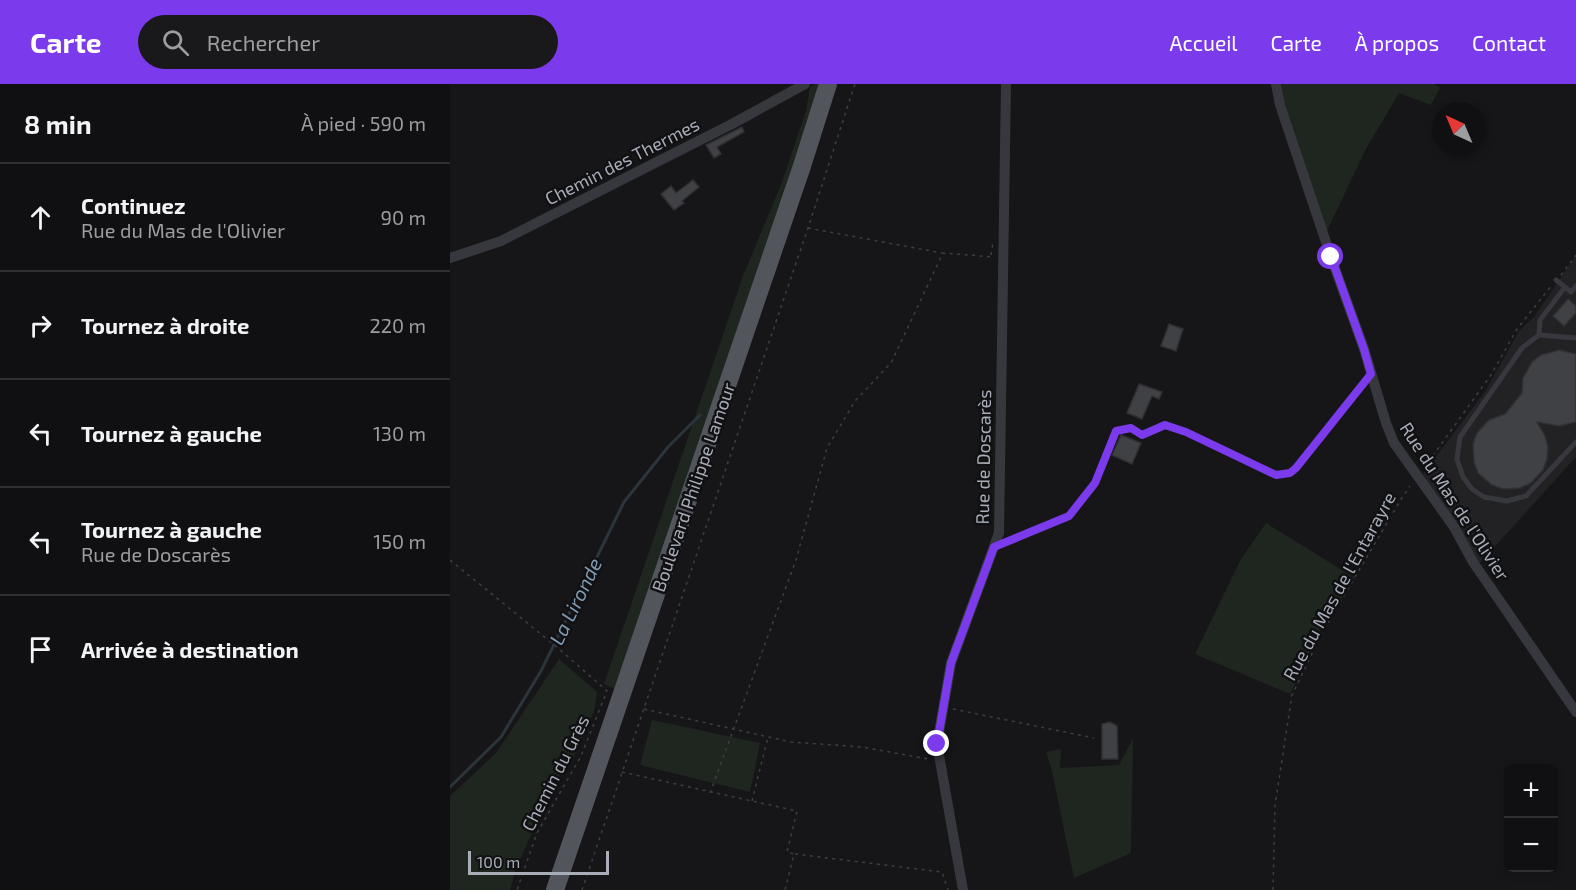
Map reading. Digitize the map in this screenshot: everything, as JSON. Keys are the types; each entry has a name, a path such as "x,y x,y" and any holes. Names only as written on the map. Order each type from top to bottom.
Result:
{"main road":[{"name":"Boulevard Philippe Lamour","path":"555,890 828,84"},
{"name":"Boulevard Philippe Lamour","path":"566,890 838,84"}],"street":[{"name":"Chemin des Thermes","path":"450,258 501,241 732,124 805,84"},
{"name":"Rue de Doscarès","path":"963,890 937,744 951,663 999,533 1006,84"},
{"name":"Rue du Mas de l'Olivier","path":"1276,84 1280,105 1394,443 1454,527 1473,562 1576,711"}],"lane":[{"path":"1556,280 1576,296"},
{"path":"1571,292 1576,286"},
{"path":"1539,335 1540,320 1564,287"},
{"path":"1576,338 1539,335 1522,348 1460,437 1457,459 1472,489 1484,497 1507,501 1526,496 1576,442"}],"path":[{"path":"582,890 855,84"},
{"path":"808,228 943,253 1001,258"},
{"path":"710,793 732,728 796,560 827,448 855,401 891,363 943,253"},
{"name":"Rue du Mas de l'Entarayre","path":"1273,890 1275,806 1292,695 1323,631 1400,501 1482,388 1516,329 1576,255"},
{"path":"994,547 1069,516 1095,483 1116,431 1131,428 1142,435 1165,425 1186,432 1276,475 1290,473 1371,374"},
{"name":"Chemin du Grès","path":"450,560 558,648 607,692 582,756 537,833 517,890"},
{"path":"948,708 1094,738"},
{"path":"643,709 791,742 862,747 926,759 939,757"},
{"path":"752,802 768,737"},
{"path":"622,772 797,811 787,852 942,872 948,890"},
{"path":"785,890 794,854"}],"shaded area":[{"path":"821,84 617,690 604,684 743,276 782,182 806,111 810,87"},
{"path":"1282,84 1434,84 1440,88 1431,105 1399,93 1366,149 1326,233 1283,100"},
{"path":"1576,255 1576,457 1479,564 1423,474 1486,390 1519,331 1534,317"},
{"path":"1266,523 1355,578 1321,629 1290,694 1195,654 1241,559"},
{"path":"559,659 597,692 594,711 576,753 551,789 516,869 510,890 450,890 450,796 496,753"},
{"path":"652,720 760,743 750,792 640,765"},
{"path":"1133,738 1131,853 1074,878 1046,752 1061,749 1060,768 1119,765"}],"building":[{"path":"742,127 744,132 717,147 721,154 714,158 706,145"},
{"path":"693,180 699,187 674,210 661,194 671,186 676,193"},
{"path":"1568,299 1576,306 1576,313 1564,326 1553,316"},
{"path":"1169,324 1183,329 1176,351 1161,346"},
{"path":"1559,350 1576,354 1576,422 1559,426 1537,422 1548,447 1543,470 1531,483 1520,488 1503,489 1492,485 1478,473 1474,462 1473,444 1477,433 1489,420 1505,414 1522,393 1523,378 1532,362 1541,355"},
{"path":"1139,384 1162,392 1159,399 1152,396 1142,419 1127,413"},
{"path":"1121,435 1141,443 1132,464 1112,455"},
{"path":"1110,722 1117,726 1118,759 1102,759 1102,724"}],"waterway":[{"name":"La Lironde","path":"450,787 501,737 541,671 624,502 668,447 700,415"}],"route":[{"path":"937,744 951,663 994,547 1069,516 1095,483 1116,431 1131,428 1142,435 1165,425 1186,432 1276,475 1290,473 1296,468 1371,374 1331,257"}]}
